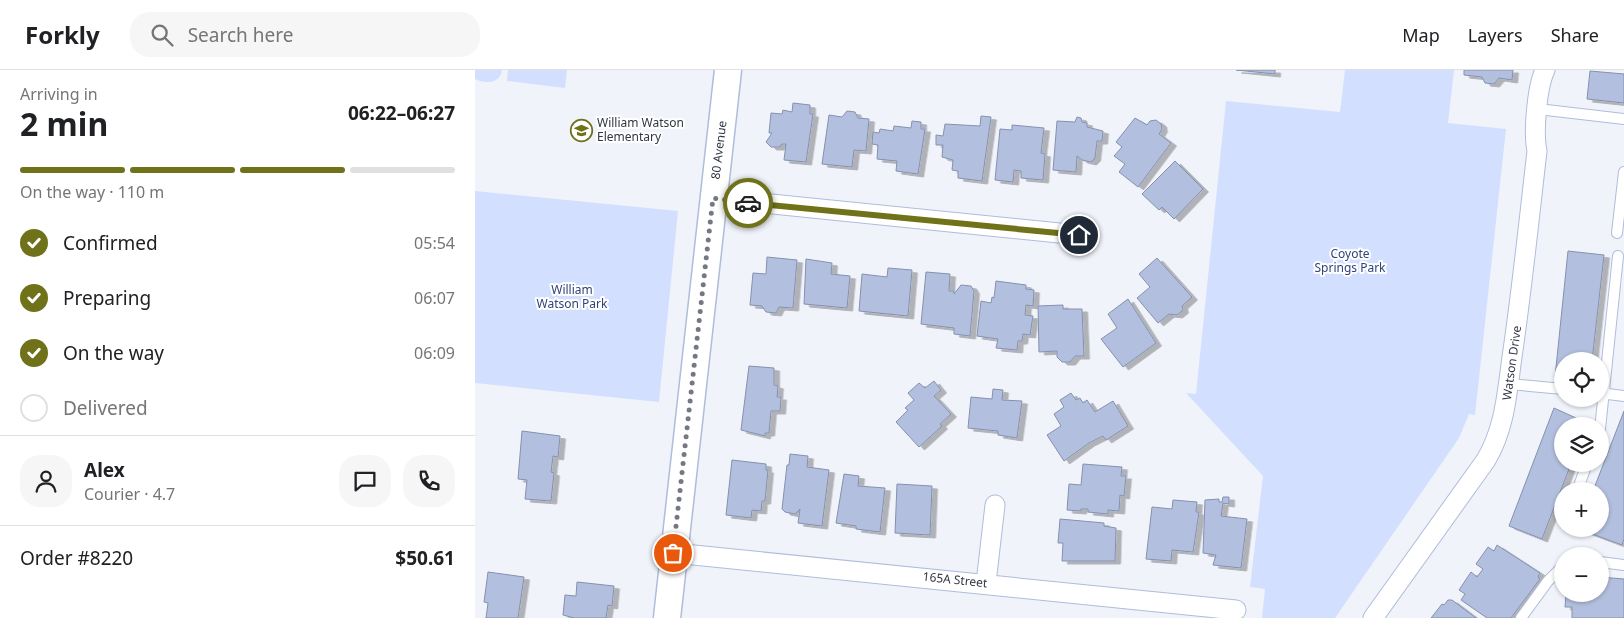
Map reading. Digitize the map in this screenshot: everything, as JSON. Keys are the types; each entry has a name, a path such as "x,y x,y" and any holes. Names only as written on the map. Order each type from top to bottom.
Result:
{"street":[{"name":"80 Avenue","path":"667,618 728,70"},
{"name":"Watson Drive","path":"1373,618 1493,447 1499,434 1509,384 1537,151 1535,138 1541,79 1545,70"},
{"path":"713,198 1079,235"},
{"path":"986,583 995,506"},
{"name":"165A Street","path":"673,553 986,583 1237,610"}],"lane":[{"path":"1538,109 1624,119"},
{"path":"1617,233 1624,172"},
{"path":"1607,352 1618,256"},
{"path":"1509,384 1554,389"},
{"path":"1609,394 1624,396"},
{"path":"1609,563 1624,565"},
{"path":"1521,618 1554,575"}],"green space":[{"path":"475,70 502,70 501,75 495,80 483,82 475,79"},
{"path":"508,70 567,70 565,88 507,81"},
{"name":"Coyote Springs Park","path":"1345,70 1454,70 1448,123 1506,129 1475,415 1469,414 1459,438 1335,618 1262,618 1265,589 1250,587 1263,476 1186,393 1196,394 1226,101 1340,112"},
{"name":"William Watson Park","path":"475,191 678,211 659,402 475,383"}],"building":[{"path":"1236,70 1275,70 1275,74"},
{"path":"1464,70 1513,70 1512,80 1499,78 1494,84 1485,83 1482,77 1464,75"},
{"path":"1590,71 1624,74 1624,103 1587,99"},
{"path":"793,103 810,105 810,114 813,114 806,162 784,160 786,144 782,144 779,147 771,147 766,142 772,133 769,133 771,113 782,114 783,110 792,112"},
{"path":"847,111 855,112 858,118 869,119 866,151 854,150 852,167 822,164 829,115 842,117"},
{"path":"981,116 991,117 982,181 958,178 958,171 952,170 953,160 942,157 943,145 936,145 936,135 943,136 945,124 980,126"},
{"path":"1077,117 1081,118 1082,122 1087,123 1087,127 1103,131 1102,141 1097,141 1095,158 1091,162 1082,160 1077,156 1076,172 1053,170 1057,121 1075,122"},
{"path":"1135,118 1147,125 1150,121 1156,120 1161,124 1162,129 1159,134 1171,143 1138,187 1119,172 1125,164 1114,156 1122,147 1116,142"},
{"path":"912,121 921,122 921,129 925,129 918,174 896,171 897,161 877,159 878,145 872,144 873,132 879,133 880,129 893,131 894,126 911,128"},
{"path":"1012,125 1044,128 1041,153 1045,154 1043,180 1021,178 1021,171 1014,170 1013,182 995,180 1000,129 1012,130"},
{"path":"1175,161 1203,189 1174,219 1162,207 1159,210 1142,194"},
{"path":"1568,251 1604,255 1593,352 1558,352"},
{"path":"767,257 797,260 793,308 779,307 776,313 766,312 762,306 750,305 753,273 766,274"},
{"path":"1157,258 1192,297 1182,306 1183,310 1177,315 1169,314 1158,323 1137,298 1150,287 1139,274"},
{"path":"806,259 832,263 831,274 850,276 847,308 804,304"},
{"path":"888,268 912,270 908,316 859,311 862,274 887,277"},
{"path":"926,272 950,274 949,291 954,291 954,294 961,285 971,286 974,291 970,336 954,334 954,328 921,324"},
{"path":"996,281 1026,285 1026,289 1034,290 1033,306 1026,305 1025,315 1033,316 1030,335 1023,334 1022,341 1018,341 1017,350 996,348 998,339 977,336 981,301 991,303 992,297 994,298"},
{"path":"1128,299 1156,343 1123,367 1101,339 1117,328 1108,314"},
{"path":"1063,305 1063,309 1082,309 1084,356 1075,356 1070,362 1062,362 1057,357 1057,351 1039,352 1038,306"},
{"path":"749,366 774,368 774,385 778,386 777,397 781,397 780,411 771,411 769,433 765,433 765,436 741,430"},
{"path":"934,381 941,390 934,396 951,414 940,424 942,426 919,447 896,422 908,410 905,408 914,400 908,393 919,383 925,388"},
{"path":"993,389 1003,390 1002,400 1022,401 1017,438 998,435 998,431 968,428 971,397 992,399"},
{"path":"1071,393 1076,400 1080,398 1083,403 1087,400 1095,412 1113,401 1128,426 1106,440 1103,436 1089,443 1064,461 1047,435 1061,426 1054,414 1064,407 1060,400"},
{"path":"1554,408 1574,417 1554,417 1554,472 1568,472 1564,482 1554,482 1554,508 1542,539 1509,526"},
{"path":"1624,411 1624,539 1622,545 1600,537 1609,537 1609,482 1596,482 1600,472 1609,472 1609,450"},
{"path":"522,431 560,436 558,457 553,456 551,472 554,473 551,501 525,499 527,480 518,479"},
{"path":"790,454 808,456 807,467 829,470 822,526 798,523 800,509 795,514 785,512 782,509"},
{"path":"732,460 766,464 766,470 768,470 765,501 762,501 761,511 752,510 751,518 726,515"},
{"path":"1083,464 1122,467 1121,476 1126,476 1124,496 1120,495 1119,511 1108,510 1108,514 1088,512 1088,509 1081,509 1081,511 1067,510 1069,484 1081,485"},
{"path":"844,474 859,476 858,486 885,488 880,532 856,529 856,526 836,523"},
{"path":"897,484 932,486 930,535 895,533"},
{"path":"1223,497 1229,497 1229,504 1223,503 1221,516 1247,519 1241,568 1213,565 1216,555 1203,553 1205,500 1219,499 1219,502 1222,502"},
{"path":"1173,500 1197,502 1196,512 1199,512 1193,552 1172,550 1171,561 1146,559 1152,507 1172,509"},
{"path":"1060,519 1104,523 1104,526 1116,528 1115,561 1062,561 1063,543 1058,543"},
{"path":"1497,545 1540,573 1538,577 1540,579 1511,618 1487,618 1461,600 1465,594 1459,590 1471,572 1477,577 1483,569 1476,564 1488,547 1494,551"},
{"path":"488,572 524,577 518,618 486,618 488,603 484,602"},
{"path":"1609,578 1624,579 1624,618 1572,618 1572,607 1565,607 1565,602 1609,602"},
{"path":"577,582 614,586 612,606 608,605 606,618 574,618 563,615 565,595 576,596"},
{"path":"1448,600 1452,600 1476,618 1431,618 1442,604 1444,605"}],"way so far":[{"path":"673,553 713,198 748,203"}],"place":[{"name":"William Watson Elementary","path":"581,130"}],"route":[{"path":"748,203 1079,235"}]}
